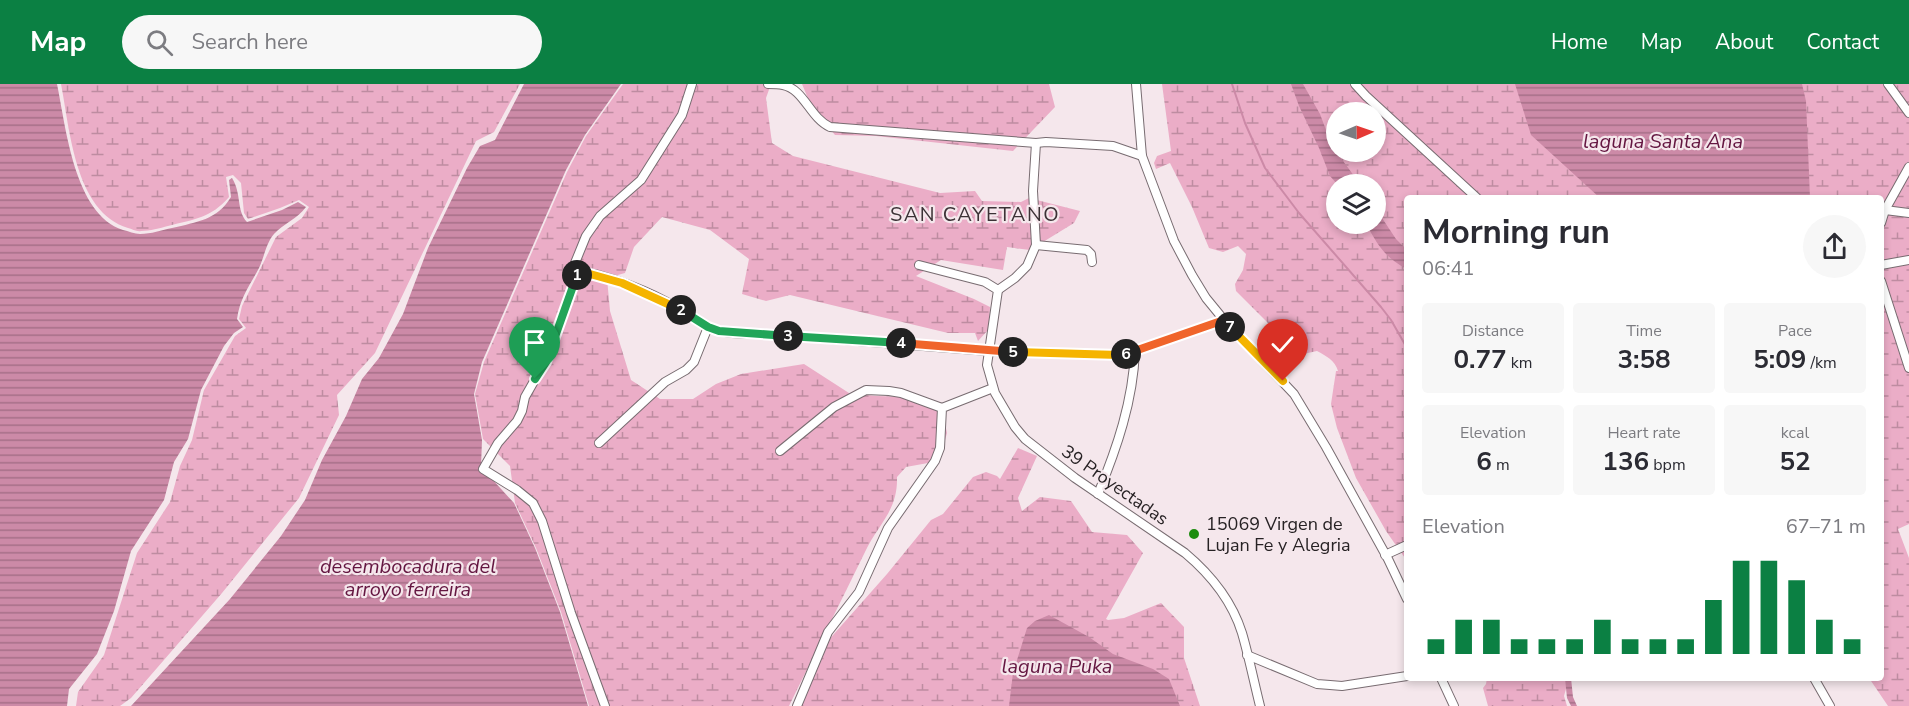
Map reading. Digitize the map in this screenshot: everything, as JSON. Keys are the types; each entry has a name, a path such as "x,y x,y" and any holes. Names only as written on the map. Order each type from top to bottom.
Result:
{"street":[{"path":"692,84 682,115 641,180 600,216 586,236 575,262 580,272 622,283 672,305 708,327 730,332 989,351 1119,355 1224,320"},
{"path":"768,84 785,85 796,91 818,119 830,127 1036,143 1113,146 1142,156"},
{"path":"1136,84 1142,156 1174,241 1206,298 1294,394 1321,439 1404,593"},
{"path":"1355,84 1474,195"},
{"path":"1888,84 1909,113"},
{"path":"920,265 985,282 998,290 1027,266 1036,245 1032,191 1036,143"},
{"path":"1884,213 1909,167"},
{"path":"1885,210 1909,213"},
{"path":"1036,245 1087,250 1091,254 1092,262"},
{"path":"1884,264 1909,260"},
{"path":"580,272 553,337 546,362 525,397 519,416 498,443 483,469 533,503 542,522 571,613 605,706"},
{"name":"39 Proyectadas","path":"998,290 987,365 993,388 1003,409 1025,439 1061,468 1185,553 1216,583 1241,631 1260,706"},
{"path":"1884,290 1909,368"},
{"path":"599,442 665,382 686,370 694,362 708,327"},
{"path":"1098,494 1117,445 1125,414 1135,351"},
{"path":"780,451 834,406 866,390 901,393 942,408 993,388"},
{"path":"796,706 828,632 859,592 888,528 935,461 940,448 942,408"},
{"path":"1385,555 1404,546"},
{"path":"1247,655 1317,684 1342,686 1404,676"},
{"path":"1443,681 1454,706"},
{"path":"1816,681 1830,706"}],"green space":[{"path":"61,84 520,84 494,132 476,141 375,353 337,395 339,415 299,498 222,593 131,698 120,706 76,706 78,692 104,655 137,553 170,502 180,466 192,440 204,390 235,336 246,328 239,319 242,306 276,237 302,218 309,207 299,200 248,219 244,213 241,183 233,175 226,177 229,197 209,214 151,230 138,231 128,228 110,219 96,205 86,188 72,146"},
{"path":"623,84 771,84 766,98 772,143 793,156 940,193 975,191 982,201 1021,202 1029,198 1080,211 1074,223 1030,250 1007,247 1003,270 941,260 916,276 990,307 989,329 978,341 975,333 948,333 790,295 766,301 742,294 749,259 710,230 662,217 634,247 625,273 607,278 610,311 631,380 660,399 693,399 716,384 741,374 804,364 849,393 913,397 943,413 947,433 939,461 906,467 897,477 891,508 870,542 789,706 589,706 561,612 536,548 515,503 510,466 483,439 475,394 484,362 567,172 586,136"},
{"path":"802,84 1049,84 1055,107 1013,151 876,136 835,135 812,108"},
{"path":"1162,84 1909,84 1909,524 1898,529 1909,558 1909,706 1888,706 1871,681 1884,681 1884,195 1404,195 1404,557 1386,531 1356,478 1337,428 1331,404 1337,367 1330,359 1317,351 1294,356 1267,322 1236,291 1235,284 1243,270 1246,254 1238,246 1223,252 1209,248 1170,163 1156,169 1154,163 1157,156 1171,151"},
{"path":"1018,448 1037,456 1018,498 1022,511 1040,497 1071,501 1092,532 1127,535 1143,553 1106,619 1124,618 1161,603 1184,627 1184,658 1200,706 801,706 826,643 931,520 943,514 973,477 986,472 1000,479"},
{"path":"1486,681 1568,681 1564,696 1567,706 1488,706 1483,688"}],"water":[{"path":"0,84 57,84 69,145 83,188 93,206 106,221 123,230 138,234 148,233 206,219 219,211 231,197 229,180 232,178 241,212 247,222 298,202 306,207 278,230 269,242 240,305 237,319 243,327 234,333 224,346 201,390 188,439 174,462 164,500 131,551 114,611 97,654 69,689 67,706 0,706"},
{"name":"desembocadura del arroyo ferreira","path":"524,84 621,84 585,135 566,170 482,362 474,394 482,440 481,467 514,503 535,548 560,612 588,706 131,706 230,599 281,536 305,500 362,379 379,358 403,314 428,248 467,168 480,146 495,140"},
{"path":"1291,84 1303,84 1320,114 1326,130 1326,162 1344,162 1353,174 1329,174"},
{"name":"laguna Santa Ana","path":"1515,84 1802,84 1806,101 1810,195 1597,195 1531,135"},
{"path":"1386,224 1404,247 1404,267 1382,250 1372,234 1386,234"},
{"name":"laguna Puka","path":"1049,615 1089,637 1113,654 1153,669 1169,679 1180,706 1009,706 1013,673 1027,628 1035,621"},
{"path":"1565,681 1571,681 1573,697 1577,706 1571,706 1567,698"}],"waterway":[{"path":"1232,84 1245,123 1265,168 1299,213 1381,307 1404,343"}],"place":[{"name":"15069 Virgen de Lujan Fe y Alegria","path":"1194,534"}],"district":[{"name":"SAN CAYETANO","path":"975,214"}],"route":[{"path":"535,379 546,362 553,337 578,274 583,272 622,283 672,305 708,327 730,332 989,351 1119,355 1224,320 1283,381"}]}
